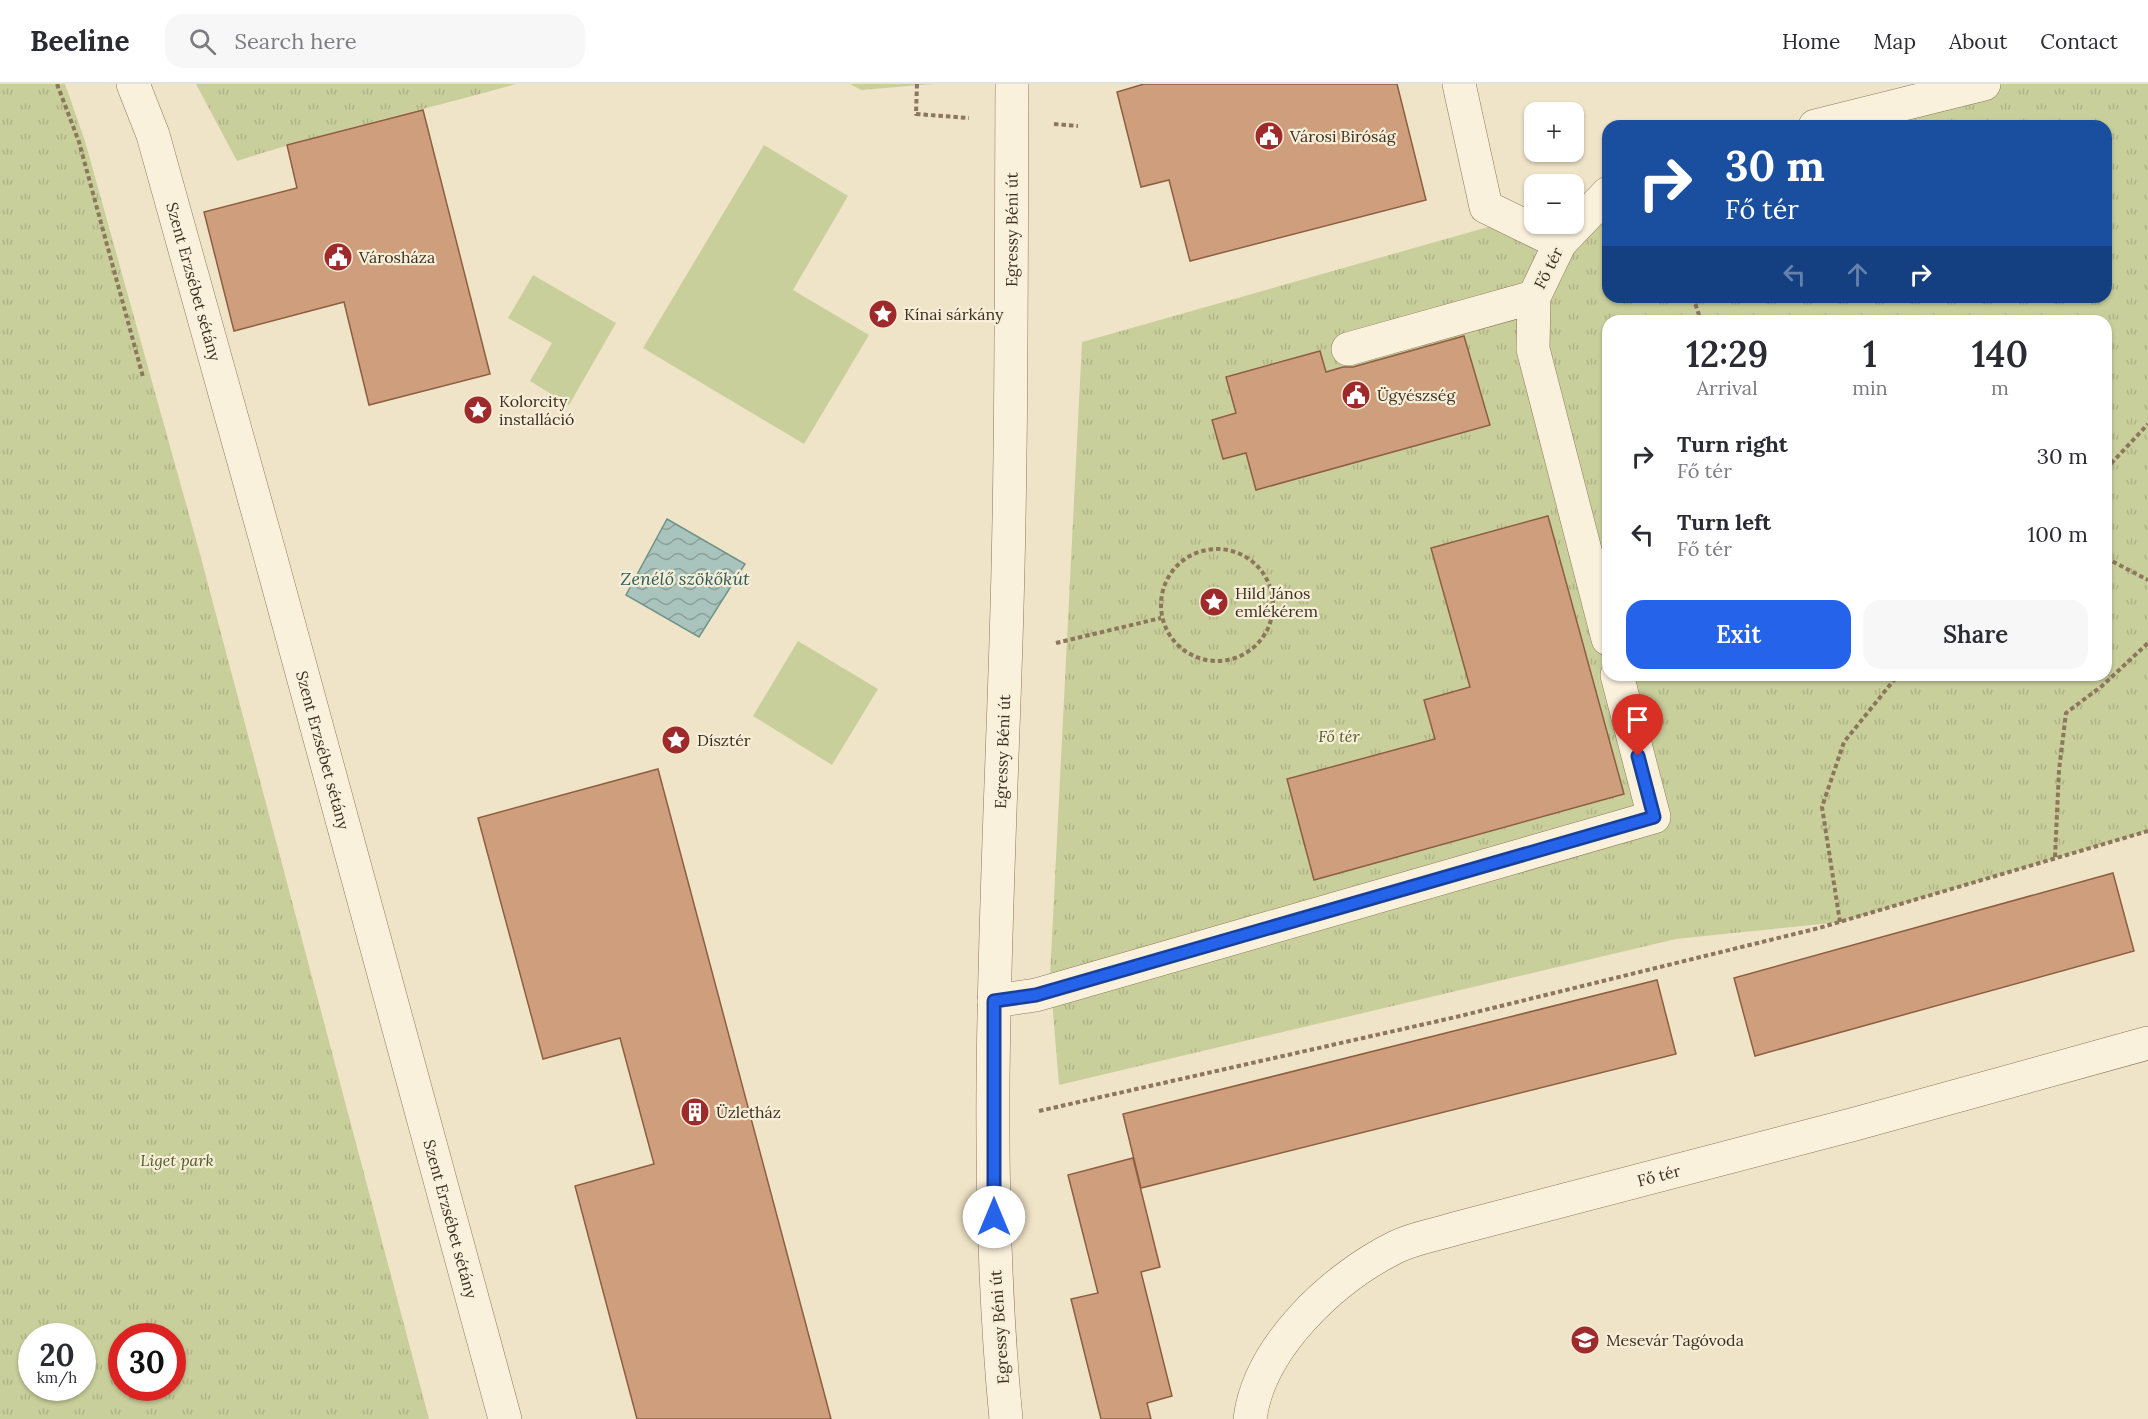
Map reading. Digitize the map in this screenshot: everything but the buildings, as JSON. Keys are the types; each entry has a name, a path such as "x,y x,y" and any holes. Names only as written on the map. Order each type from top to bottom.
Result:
{"street":[{"name":"Szent Erzsébet sétány","path":"134,84 153,135 267,543 505,1419"},
{"name":"Egressy Béni út","path":"1006,1419 994,1241 994,1001 1006,635 1012,84"},
{"path":"1460,84 1486,207 1560,243"},
{"path":"1839,120 1983,84"},
{"name":"Fő tér","path":"1602,199 1560,243 1533,297 1533,350 1602,616"},
{"path":"1348,349 1533,297"},
{"path":"994,1001 1036,995 1654,817 1619,681"},
{"name":"Fő tér","path":"1250,1419 1252,1398 1269,1362 1296,1324 1353,1272 1398,1246 2148,1043"}],"path":[{"path":"57,84 79,142 143,377"},
{"path":"2112,463 2148,424"},
{"path":"1212,548 1232,550 1250,558 1263,573 1272,590 1273,608 1269,625 1261,641 1247,653 1230,660 1213,662 1195,658 1180,648 1168,635 1161,618 1160,599 1165,580 1177,564 1193,553 1212,548"},
{"path":"2112,561 2148,580"},
{"path":"1056,643 1161,618"},
{"path":"2112,677 2148,643"},
{"path":"1840,922 1822,807 1844,742 1893,681"},
{"path":"2055,857 2059,770 2066,713 2107,681"},
{"path":"1039,1111 1455,1017 1678,963 1840,922 2148,831"}],"green space":[{"name":"Liget park","path":"0,84 65,84 85,141 200,554 429,1419 0,1419"},
{"path":"196,84 516,84 341,130 237,161"},
{"path":"850,84 933,84 861,90"},
{"name":"Fő tér","path":"1984,84 2148,84 2148,831 1840,922 1676,939 1059,1085 1050,977 1082,342 1524,217 1524,234 1584,234 1584,200 1602,195 1602,303 2112,303 2112,120 1839,120"},
{"path":"764,145 848,196 793,290 869,335 804,444 643,348"},
{"path":"533,275 616,323 569,405 530,381 552,343 508,318"},
{"path":"798,641 878,689 832,765 753,716"}],"water":[{"name":"Zenélő szökőkút","path":"667,519 745,564 699,637 626,595"}],"place":[{"name":"Városi Biróság","path":"1269,136"},
{"name":"Városháza","path":"338,257"},
{"name":"Kínai sárkány","path":"883,314"},
{"name":"Ügyészség","path":"1356,395"},
{"name":"Kolorcity installáció","path":"478,410"},
{"name":"Hild János emlékérem","path":"1214,602"},
{"name":"Dísztér","path":"676,740"},
{"name":"Üzletház","path":"695,1112"},
{"name":"Mesevár Tagóvoda","path":"1585,1340"}],"route":[{"path":"994,1217 994,1001 1036,995 1654,817 1638,756"}]}
